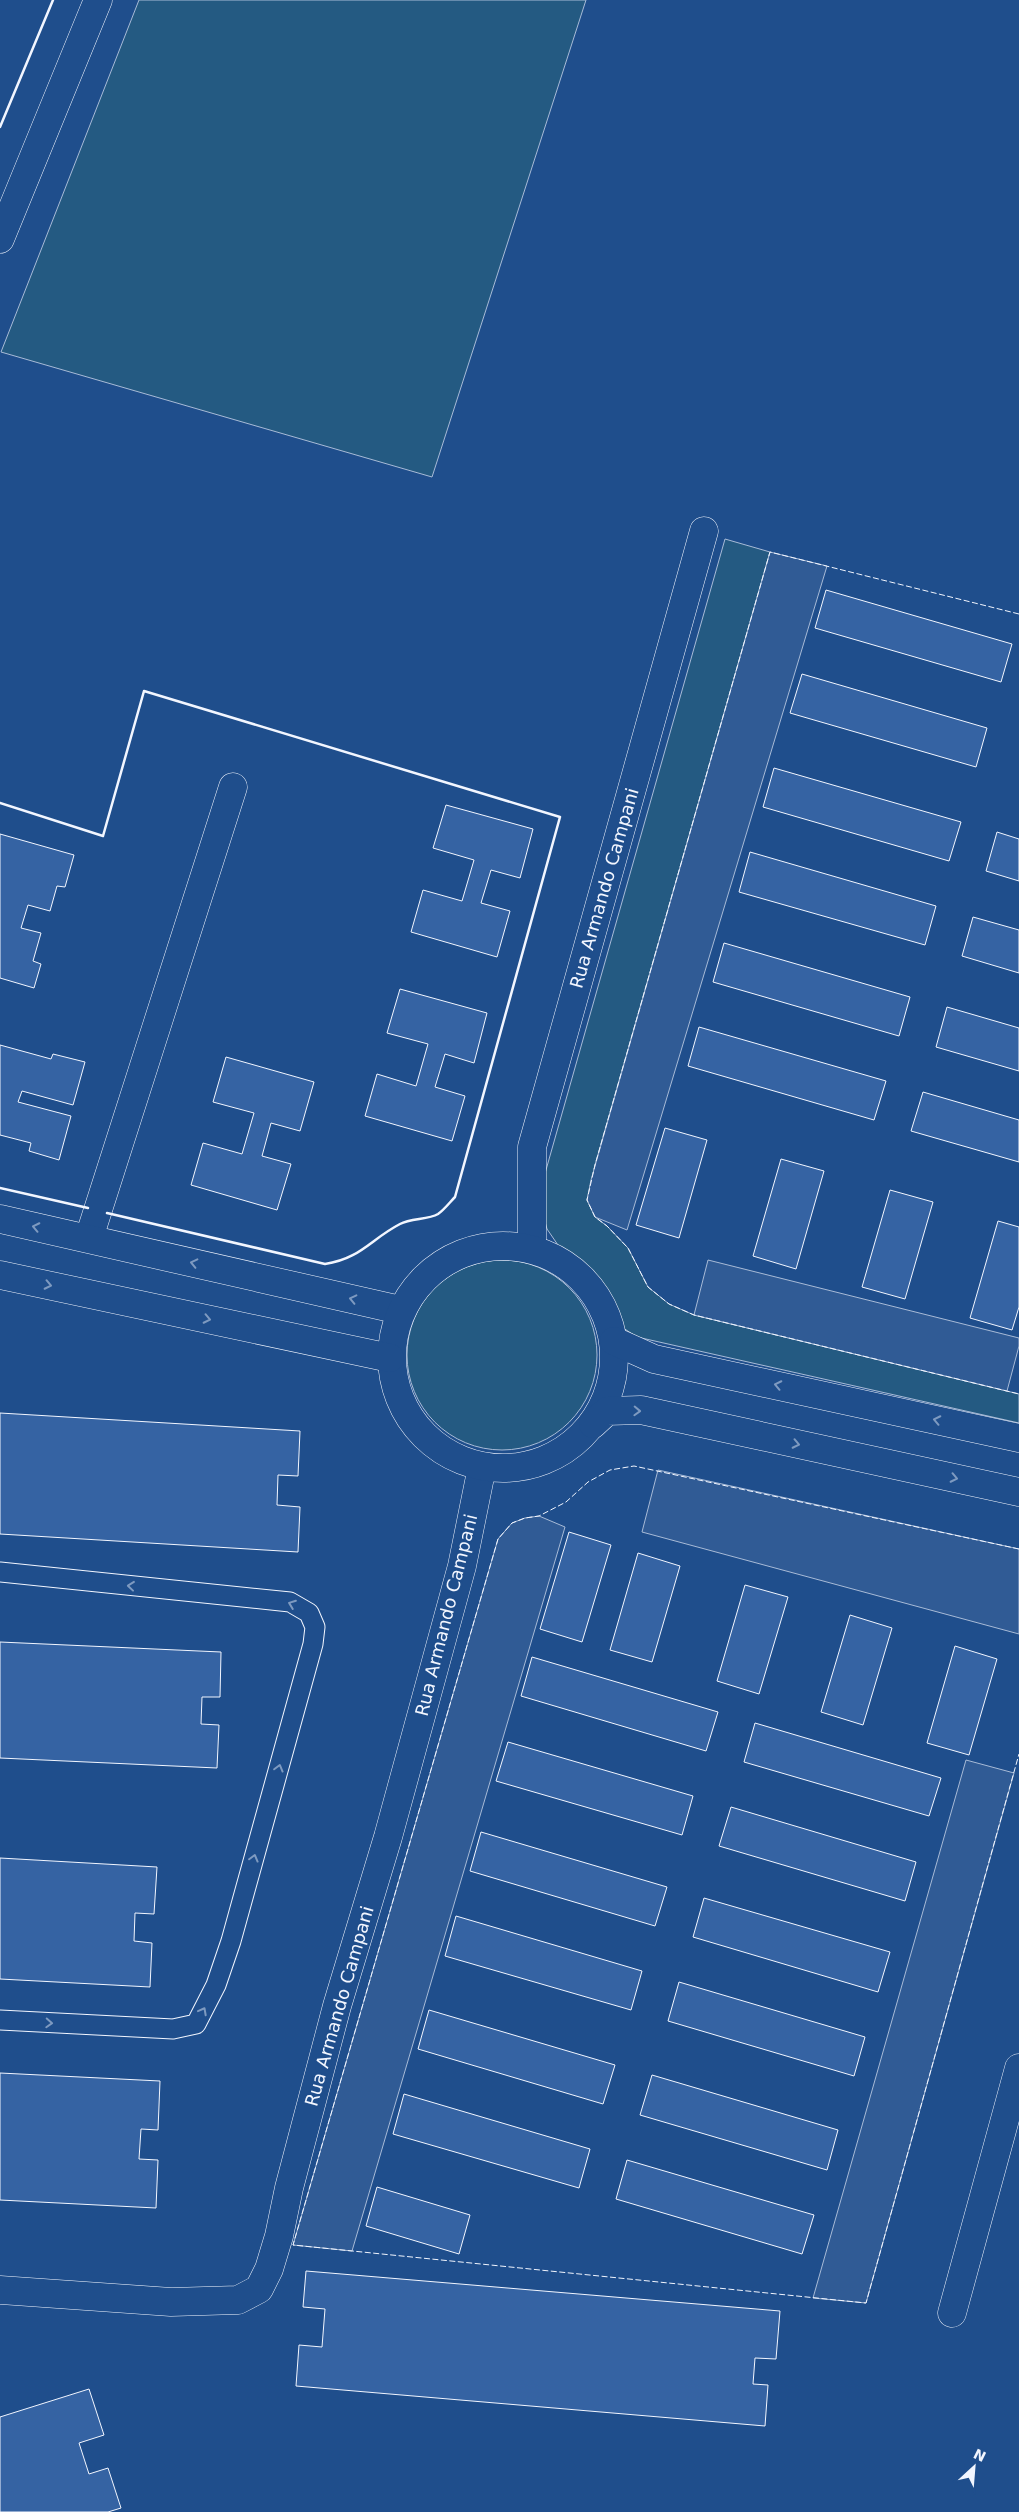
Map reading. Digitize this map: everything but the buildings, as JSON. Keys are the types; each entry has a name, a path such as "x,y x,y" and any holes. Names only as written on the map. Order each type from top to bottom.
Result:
{"street":[{"path":"0,239 98,0"},
{"name":"Rua Armando Campani","path":"532,1248 532,1147 704,531"},
{"path":"89,1238 233,788"},
{"path":"0,1219 400,1310"},
{"path":"593,1424 612,1385 614,1341 600,1300 571,1268 532,1248 493,1245 455,1255 422,1277 400,1310 390,1358 397,1394 414,1426 442,1451 482,1467 518,1471 560,1453 593,1424 607,1411 641,1410 1019,1492"},
{"path":"0,1275 390,1358"},
{"path":"614,1341 623,1347 654,1359 1019,1438"},
{"name":"Rua Armando Campani","path":"0,2290 171,2302 238,2300 259,2290 269,2269 279,2236 289,2188 334,2015 388,1837 462,1566 482,1467"},
{"path":"952,2313 1019,2068"}],"lane":[{"path":"0,1572 290,1602 309,1613 315,1628 310,1654 231,1941 216,1985 196,2024 173,2029 0,2020"}],"shaded area":[{"path":"139,0 586,0 432,477 1,352"},
{"path":"725,539 770,552 595,1165 587,1200 595,1217 607,1226 628,1248 648,1287 669,1304 694,1315 1019,1394 1019,1423 637,1337 614,1322 589,1274 560,1248 547,1229 541,1207 542,1184"},
{"path":"770,552 827,566 627,1230 595,1217 587,1200 591,1180"},
{"path":"502,1260 520,1262 538,1268 555,1276 569,1288 581,1302 589,1319 595,1337 597,1355 595,1373 589,1391 581,1408 569,1422 555,1434 538,1442 520,1448 502,1450 484,1448 466,1442 449,1434 435,1422 423,1408 415,1391 409,1373 407,1355 409,1337 415,1319 423,1302 435,1288 449,1276 466,1268 484,1262"},
{"path":"708,1260 1019,1338 1019,1346 1007,1391 694,1315"},
{"path":"658,1470 1019,1549 1019,1634 642,1532"},
{"path":"539,1516 565,1527 352,2251 293,2245 498,1539 512,1523 525,1518"},
{"path":"966,1760 1014,1773 866,2303 813,2298"}],"fence":[{"path":"1019,614 770,552 595,1165 587,1200 595,1217 607,1226 628,1248 648,1287 669,1304 694,1315 1019,1394"},
{"path":"1019,1549 634,1466 610,1470 588,1482 566,1502 539,1516 525,1518 512,1523 498,1539 293,2245 866,2303 1019,1754"}],"wall":[{"path":"0,127 53,0"},
{"path":"0,803 103,836 144,691 560,817 455,1197 440,1212 434,1216 400,1224 347,1258 325,1264 107,1213"},
{"path":"0,1188 88,1208"}]}
